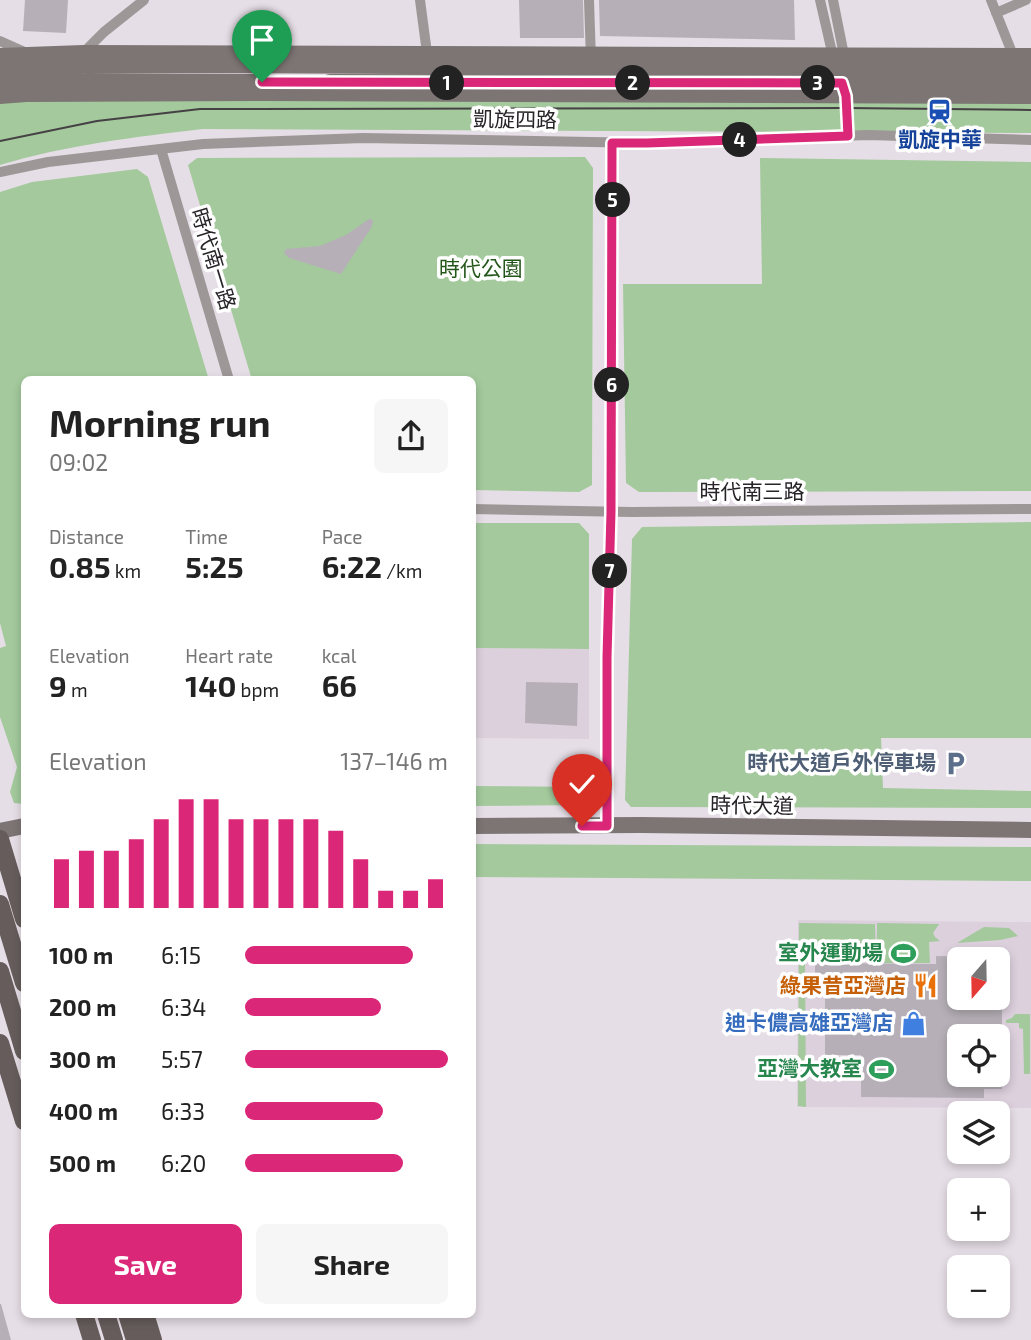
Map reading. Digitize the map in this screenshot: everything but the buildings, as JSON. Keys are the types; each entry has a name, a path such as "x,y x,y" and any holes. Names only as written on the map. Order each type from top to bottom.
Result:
{"main road":[{"path":"0,839 21,909"},
{"path":"0,904 21,973"},
{"path":"0,971 21,1041"},
{"path":"0,1043 21,1111"},
{"path":"85,1318 92,1340"},
{"path":"107,1318 114,1340"},
{"path":"128,1318 135,1340"},
{"path":"146,1318 153,1340"}],"street":[{"path":"83,53 144,0"},
{"path":"420,0 427,53"},
{"path":"589,0 592,75"},
{"path":"820,0 842,73"},
{"path":"833,0 848,136"},
{"path":"991,0 1013,55"},
{"path":"996,13 1026,0"},
{"path":"0,41 30,54"},
{"name":"凱旋四路","path":"0,56 83,53 427,53 592,75"},
{"name":"凱旋四路","path":"842,73 1013,55 1031,56"},
{"name":"凱旋四路","path":"0,69 85,65 592,75 842,73 1031,83"},
{"name":"凱旋四路","path":"0,84 1031,69"},
{"name":"凱旋四路","path":"842,73 1031,96"},
{"name":"凱旋四路","path":"0,96 249,93 592,75"},
{"name":"凱旋四路","path":"0,172 48,162 203,144 363,138 612,143 883,135 1031,140"},
{"path":"607,826 612,143"},
{"name":"時代南一路","path":"160,149 228,376"},
{"name":"時代南三路","path":"476,509 611,512 1031,509"},
{"name":"時代大道","path":"476,826 1031,830"},
{"path":"0,831 21,827"}],"shaded area":[{"path":"476,648 589,649 589,739 476,738"},
{"path":"798,920 1031,922 1031,1108 1010,1108 1010,1101 947,1101 947,1108 797,1107"}],"green space":[{"path":"1031,100 1031,133 203,129 75,147 0,165 0,101"},
{"name":"時代公園","path":"585,157 593,168 592,485 579,492 476,490 476,376 251,376 188,165 197,158"},
{"path":"760,158 1031,162 1031,491 639,492 626,483 623,284 762,284"},
{"path":"137,169 148,177 208,376 21,376 21,804 14,803 10,792 17,767 0,717 0,648 6,646 0,623 0,192 32,182"},
{"path":"1031,522 1031,738 881,738 883,788 1031,791 1031,808 631,807 625,800 632,539 642,527"},
{"path":"476,523 579,523 589,534 589,649 476,648"},
{"path":"476,786 589,787 587,799 580,805 476,806"},
{"path":"476,844 1031,847 1031,881 476,877"},
{"path":"799,923 875,924 876,959 805,959 806,1107 798,1106"},
{"name":"室外運動場","path":"877,923 939,924 933,933 940,941 929,942 930,963 877,963"},
{"path":"984,927 1009,928 1018,936 957,943"},
{"path":"1015,1014 1030,1014 1030,1074 1024,1074 1023,1029 1019,1028 1019,1023 1006,1023 1006,1020"}],"tram line":[{"path":"0,141 97,121 200,109 1031,110"}],"place":[{"name":"凱旋中華","path":"940,111"},
{"name":"時代大道戶外停車場","path":"956,763"},
{"name":"室外運動場","path":"903,953"},
{"name":"綠果昔亞灣店","path":"926,986"},
{"name":"迪卡儂高雄亞灣店","path":"913,1023"},
{"name":"亞灣大教室","path":"882,1069"}],"route":[{"path":"262,82 842,83 846,96 848,136 612,143 607,826 582,826"}]}
